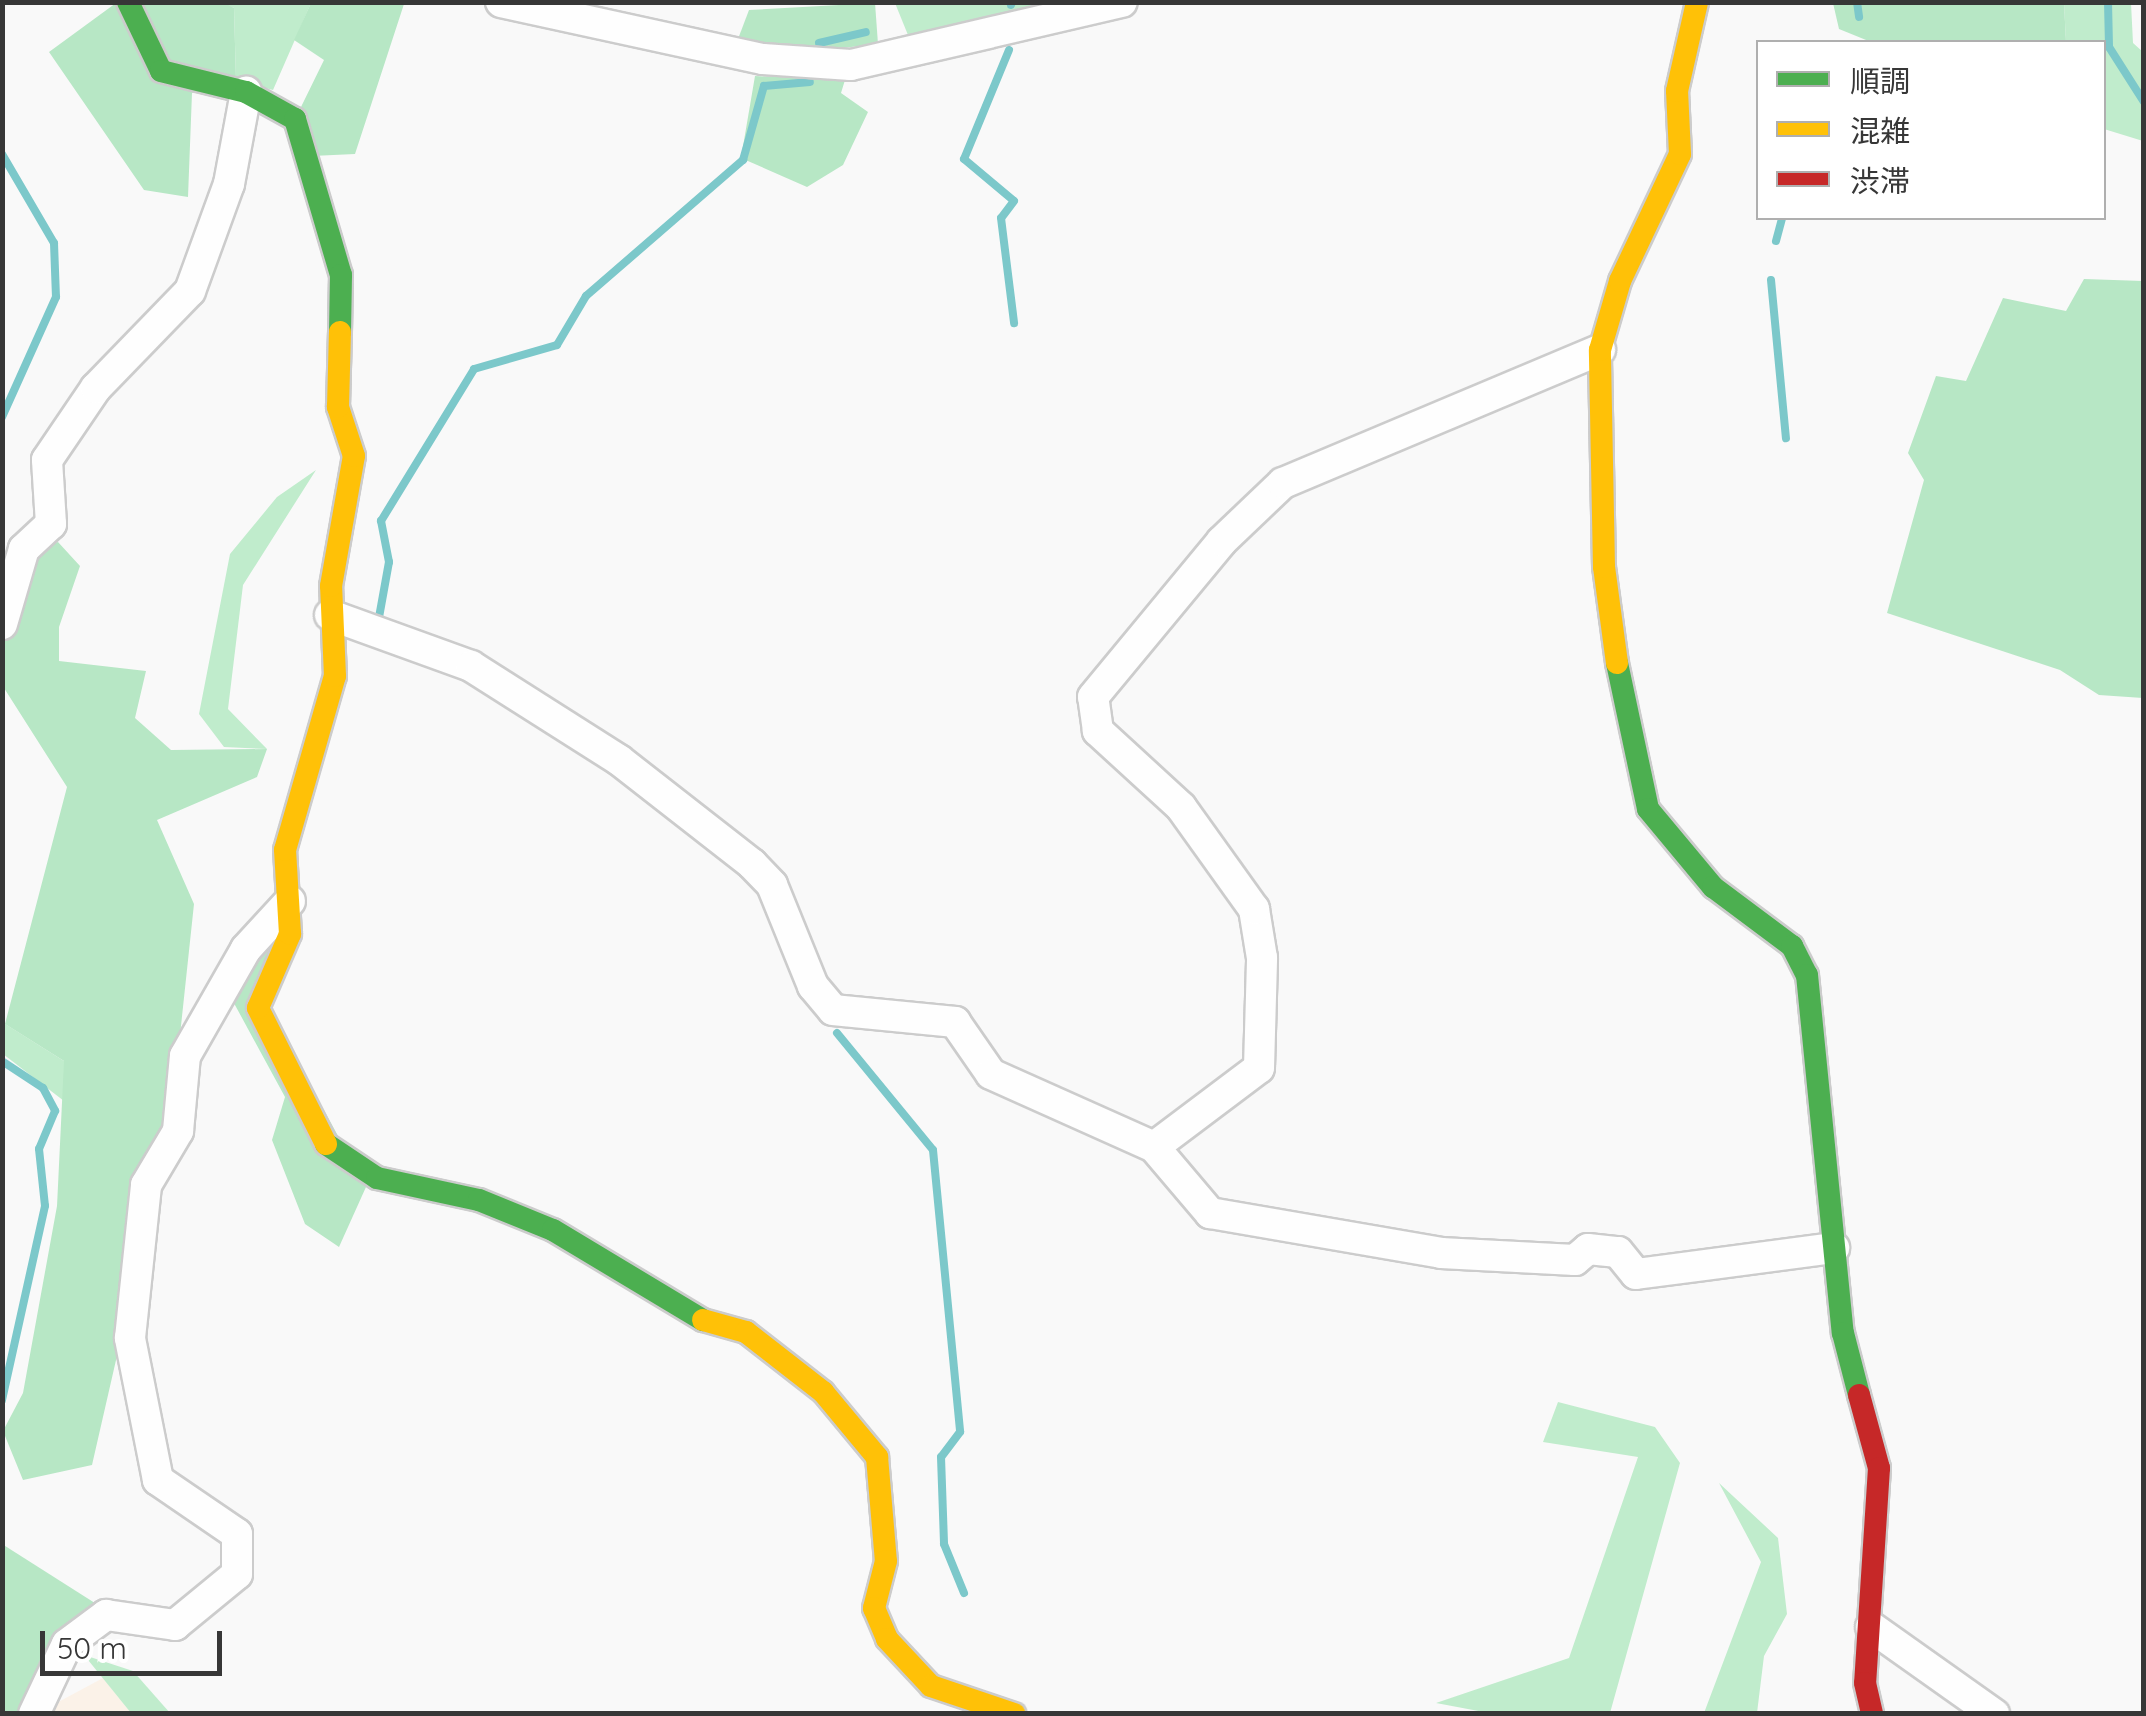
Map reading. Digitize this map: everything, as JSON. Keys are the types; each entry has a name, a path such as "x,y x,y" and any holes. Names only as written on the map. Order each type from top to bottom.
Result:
{"street":[{"path":"128,2 161,71 246,92 295,119 341,275 338,406 354,456 330,615 335,676 286,850 290,934 258,1008 316,1136 377,1178 478,1200 553,1230 697,1318 746,1332 823,1392 877,1457 886,1562 874,1608 887,1639 931,1686 1014,1714"},
{"path":"501,2 763,59 851,65 1122,2"},
{"path":"1697,2 1678,91 1680,154 1620,281 1600,350 1604,567 1627,738 1648,809 1676,850 1792,946 1807,975 1843,1333 1879,1468 1871,1627 1872,1714"},
{"path":"2,624 24,549 51,524 47,460 96,388 190,291 230,184 246,92"},
{"path":"1154,1147 1259,1068 1262,958 1254,909 1181,807 1098,731 1093,697 1222,541 1283,483 1600,350"},
{"path":"330,615 471,666 619,760 752,864 772,885 814,986 833,1010 854,1020 955,1022 991,1074 1154,1147 1210,1213 1441,1253 1575,1260 1588,1249 1618,1252 1636,1274 1683,1274 1834,1248"},
{"path":"34,1714 67,1644 106,1615 175,1625 237,1574 237,1534 158,1480 130,1338 146,1185 178,1130 185,1056 246,949 290,901"},
{"path":"1871,1627 1994,1714"}],"shaded area":[{"path":"103,1678 131,1713 36,1714"}],"green space":[{"path":"223,2 234,8 236,80 192,93 188,197 144,190 49,52 116,3"},
{"path":"223,3 311,3 273,90 236,80 234,8"},
{"path":"311,3 404,4 355,154 312,156 301,107 324,60 294,40"},
{"path":"875,3 878,44 815,51 738,39 749,10"},
{"path":"895,3 1065,3 910,40"},
{"path":"1833,3 2064,3 2066,40 1866,40 1839,29"},
{"path":"2064,3 2131,3 2133,43 2143,52 2143,141 2106,130 2106,40 2066,40"},
{"path":"755,76 845,80 841,93 868,112 843,165 807,187 741,158"},
{"path":"2084,279 2143,281 2143,698 2099,695 2060,670 1887,613 1924,480 1908,453 1936,376 1966,381 2003,298 2066,311"},
{"path":"316,470 243,585 228,709 267,749 224,747 199,714 230,554 277,497"},
{"path":"58,542 80,566 59,627 59,661 146,671 135,718 171,750 267,749 257,777 157,820 194,904 178,1054 119,1347 92,1465 23,1480 3,1431 23,1393 57,1206 64,1061 5,1024 67,787 4,688 4,642 32,550"},
{"path":"279,934 262,997 366,1187 339,1247 305,1224 272,1140 285,1097 229,994 251,953"},
{"path":"2,1022 64,1061 64,1101 3,1054"},
{"path":"1558,1402 1655,1427 1680,1463 1610,1713 1489,1713 1436,1703 1569,1658 1638,1457 1543,1442"},
{"path":"1719,1483 1778,1538 1787,1614 1764,1656 1757,1713 1704,1713 1761,1562"},
{"path":"2,1544 98,1605 26,1713 3,1713"},
{"path":"84,1655 133,1671 170,1713 131,1713"}],"waterway":[{"path":"1857,2 1859,17"},
{"path":"2108,2 2109,47 2144,102"},
{"path":"819,43 866,32"},
{"path":"1009,50 964,159 1014,201 1001,218 1014,323"},
{"path":"378,623 389,562 381,521 474,369 557,345 586,296 743,160 764,86 810,82"},
{"path":"2,154 54,243 56,297 2,417"},
{"path":"1776,241 1781,220"},
{"path":"1771,280 1786,438"},
{"path":"837,1033 933,1150 960,1432 941,1457 944,1544 964,1593"},
{"path":"2,1061 43,1088 55,1111 39,1149 45,1206 2,1400"}],"traffic: fast":[{"path":"128,2 161,71 246,92 295,119 341,275 340,332"},
{"path":"1617,663 1648,809 1713,887 1792,946 1807,975 1843,1333 1859,1395"},
{"path":"326,1144 377,1178 479,1200 553,1230 703,1320"}],"traffic: slow":[{"path":"1617,663 1604,567 1600,350 1620,281 1680,154 1677,91 1697,2"},
{"path":"326,1144 258,1008 290,934 285,850 335,676 331,586 354,456 338,407 340,332"},
{"path":"703,1320 746,1332 823,1392 877,1457 886,1561 874,1608 887,1639 931,1686 1014,1714"}],"traffic: jam":[{"path":"1859,1395 1879,1468 1865,1683 1872,1714"}]}
